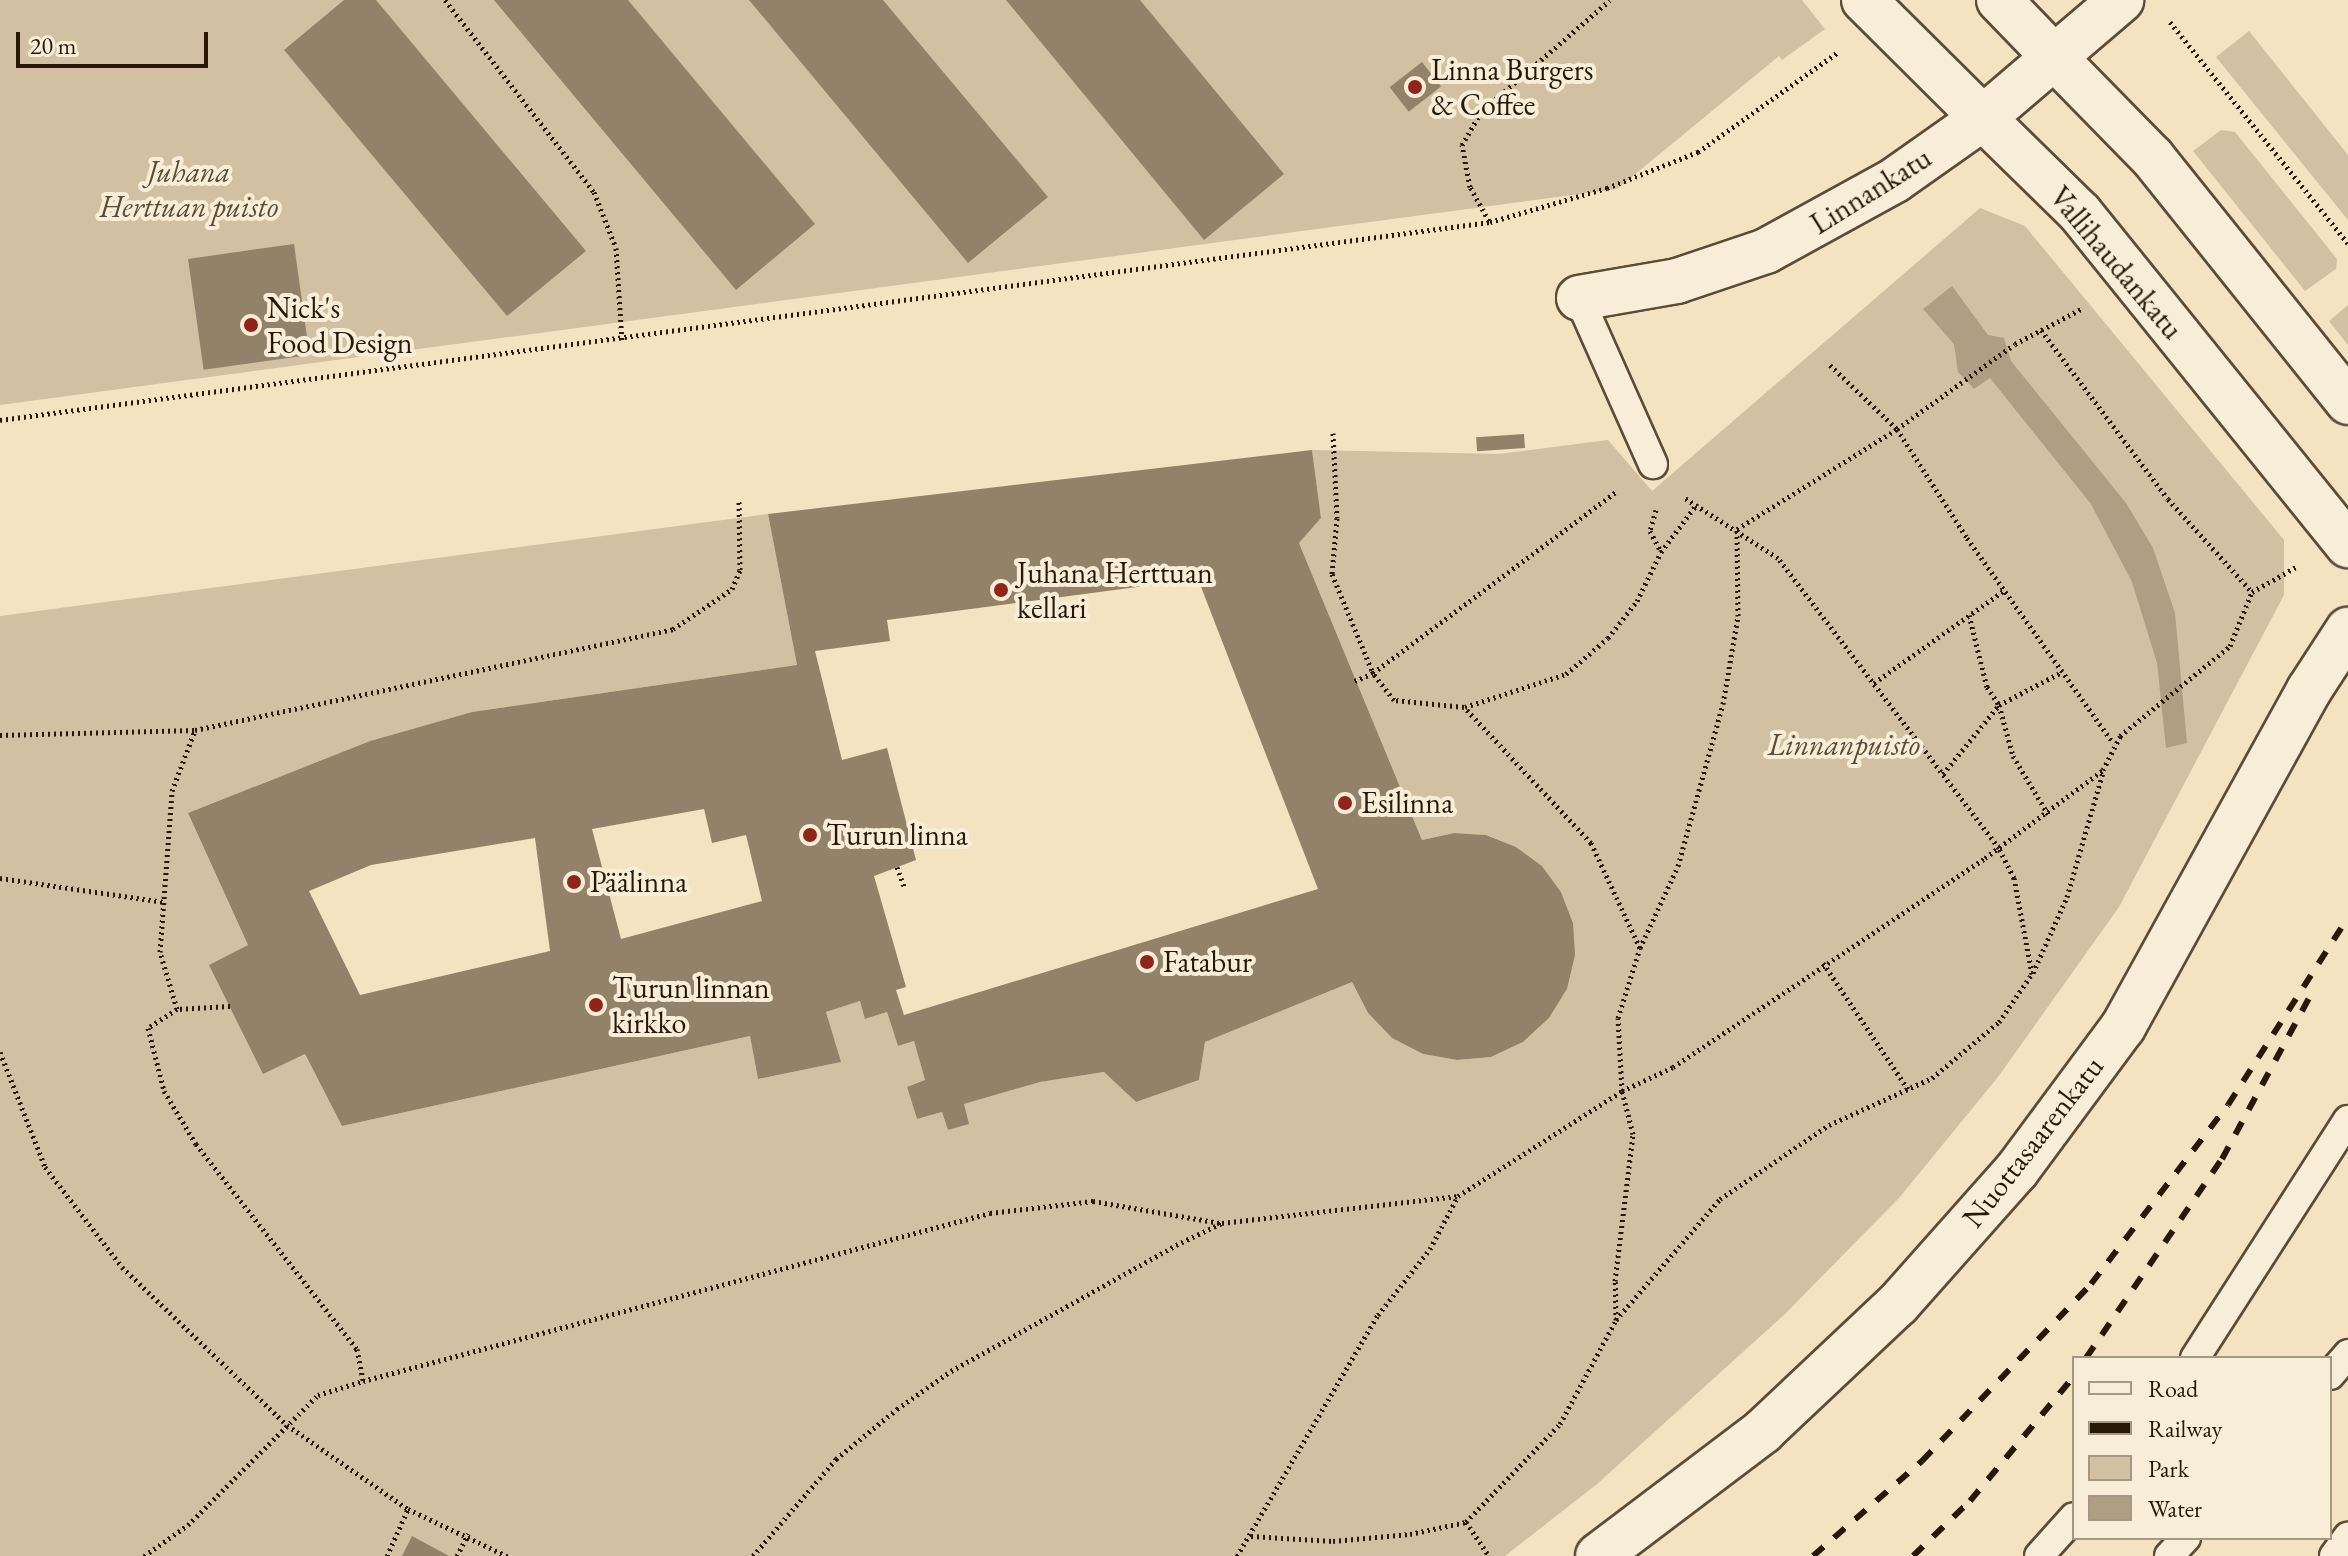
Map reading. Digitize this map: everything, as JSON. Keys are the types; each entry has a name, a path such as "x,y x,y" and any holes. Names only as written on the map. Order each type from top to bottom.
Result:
{"street":[{"name":"Vallihaudankatu","path":"1864,0 2080,213 2348,545"},
{"path":"1999,0 2152,157 2348,402"},
{"name":"Linnankatu","path":"1579,298 1677,281 1766,251 1895,180 1983,118 2121,0"},
{"name":"Nuottasaarenkatu","path":"1598,1556 1763,1431 1898,1304 2017,1170 2123,1027 2309,690 2348,630"}],"lane":[{"path":"1579,298 1653,464"},
{"path":"2196,1356 2348,1120"},
{"path":"2332,1373 2348,1354"},
{"path":"2039,1556 2072,1519"},
{"path":"2334,1556 2348,1537"},
{"path":"2169,1556 2184,1540"}],"path":[{"path":"445,0 594,192 616,248 622,340"},
{"path":"1490,222 1470,187 1462,145 1482,111 1610,0"},
{"path":"2193,49 2348,243"},
{"path":"0,420 622,340 1490,222 1607,188 1698,152 1807,79"},
{"path":"1737,529 1897,429 2015,344 2090,304"},
{"path":"2041,330 2168,499 2252,592"},
{"path":"1830,365 1897,429 2060,673 2113,743"},
{"path":"1333,433 1337,518 1332,574 1373,673 1394,700 1464,707 1566,674 1608,638 1637,601 1661,552 1697,504"},
{"path":"1355,681 1373,673 1653,464"},
{"path":"1687,499 1778,558 1999,848 2014,878 2032,974"},
{"path":"0,735 195,730 673,629 732,589 740,570 739,500"},
{"path":"1656,510 1650,531 1661,552"},
{"path":"1616,1320 1615,1281 1633,1134 1622,1091 1618,1018 1640,948 1678,866 1723,704 1738,616 1737,529"},
{"path":"1251,1536 1333,1541 1410,1534 1466,1522 1560,1424 1616,1320 1720,1199 1829,1125 1932,1078 1999,1022 2032,974 2067,897 2113,743 2230,646 2252,592 2300,565"},
{"path":"1874,683 2005,590"},
{"path":"1969,615 1987,687 1999,705 2013,756 2048,814"},
{"path":"1943,774 1999,705 2060,673"},
{"path":"1464,707 1591,843 1640,948"},
{"path":"177,1009 160,952 172,791 195,730"},
{"path":"144,1556 188,1525 318,1395 363,1381 990,1213 1093,1201 1222,1223 1458,1196 1622,1091 1673,1067 1823,963 1999,848 2103,770"},
{"path":"897,867 905,889"},
{"path":"0,878 164,902"},
{"path":"1823,963 1908,1089"},
{"path":"230,1006 177,1009 148,1028 164,1091 196,1144 357,1349 363,1381"},
{"path":"0,1052 45,1167 91,1230 287,1425 408,1509 468,1534 507,1556"},
{"path":"1237,1556 1378,1315 1430,1249 1458,1196"},
{"path":"753,1556 836,1459 897,1409 951,1371 1222,1223"},
{"path":"387,1556 408,1509"},
{"path":"1466,1522 1489,1556"},
{"path":"457,1556 468,1534"}],"green space":[{"name":"Juhana Herttuan puisto","path":"0,0 1802,0 1825,29 1782,60 1779,56 1617,189 0,405"},
{"path":"2249,31 2348,155 2348,220 2216,57"},
{"path":"2221,130 2235,132 2337,259 2336,269 2305,291 2193,151"},
{"name":"Linnanpuisto","path":"1980,208 2025,226 2284,540 2284,595 2119,907 1998,1077 1899,1198 1786,1313 1597,1484 1505,1556 0,1556 0,616 768,514 797,665 472,712 370,741 188,813 248,945 210,965 264,1073 305,1054 342,1126 750,1036 758,1079 840,1062 826,1012 860,1001 866,1019 887,1012 898,1046 914,1041 925,1080 907,1087 917,1119 942,1112 948,1130 968,1124 964,1104 1040,1082 1104,1072 1136,1102 1199,1080 1205,1042 1352,982 1368,1013 1392,1038 1423,1054 1457,1060 1491,1057 1523,1042 1549,1018 1567,989 1573,923 1561,892 1542,866 1516,847 1486,835 1453,833 1422,840 1299,543 1321,518 1312,450 1498,454 1608,440 1652,491"},
{"path":"2348,305 2348,345 2329,321"}],"water":[{"path":"1952,286 1988,335 2004,338 2011,361 2126,503 2153,548 2175,613 2187,743 2166,748 2157,663 2132,582 2091,504 1990,378 1974,389 1958,372 1954,344 1923,309"}],"building":[{"path":"344,0 376,0 586,251 507,316 284,50"},
{"path":"494,0 628,0 815,224 736,290"},
{"path":"749,0 883,0 1048,197 968,263"},
{"path":"1006,0 1140,0 1284,174 1204,240"},
{"name":"Linna Burgers & Coffee","path":"1422,62 1441,86 1409,112 1390,87"},
{"name":"Nick's Food Design","path":"294,244 310,355 204,370 188,259"},
{"path":"1524,434 1525,448 1477,451 1476,437"},
{"path":"1312,450 1321,518 1299,543 1422,840 1454,833 1486,835 1516,847 1542,866 1561,892 1573,923 1575,955 1567,989 1549,1018 1523,1042 1491,1057 1457,1060 1423,1054 1392,1038 1368,1013 1352,982 1205,1042 1199,1080 1136,1102 1104,1072 1040,1082 964,1104 969,1124 948,1130 942,1112 917,1119 907,1087 925,1080 914,1041 898,1046 887,1012 865,1019 860,1001 826,1012 841,1062 758,1079 750,1036 342,1126 305,1054 263,1074 209,965 248,945 188,813 370,741 472,712 797,665 768,514","holes":["1198,579 1318,889 904,1015 896,990 906,987 874,876 916,860 887,748 842,760 815,651 890,641 887,620","704,809 712,843 746,835 762,901 621,939 592,829","535,838 550,951 360,995 309,891 371,865"]},
{"path":"412,1536 449,1556 402,1556"}],"railway":[{"path":"1813,1556 1922,1461 2091,1284 2228,1105 2348,917"},
{"path":"2087,1356 2222,1159 2310,996"},
{"path":"1913,1556 1970,1501 2072,1378"}],"place":[{"name":"Linna Burgers & Coffee","path":"1415,87"},
{"name":"Nick's Food Design","path":"251,325"},
{"name":"Juhana Herttuan kellari","path":"1001,590"},
{"name":"Esilinna","path":"1345,803"},
{"name":"Turun linna","path":"810,835"},
{"name":"Päälinna","path":"574,882"},
{"name":"Fatabur","path":"1147,962"},
{"name":"Turun linnan kirkko","path":"596,1005"}]}
